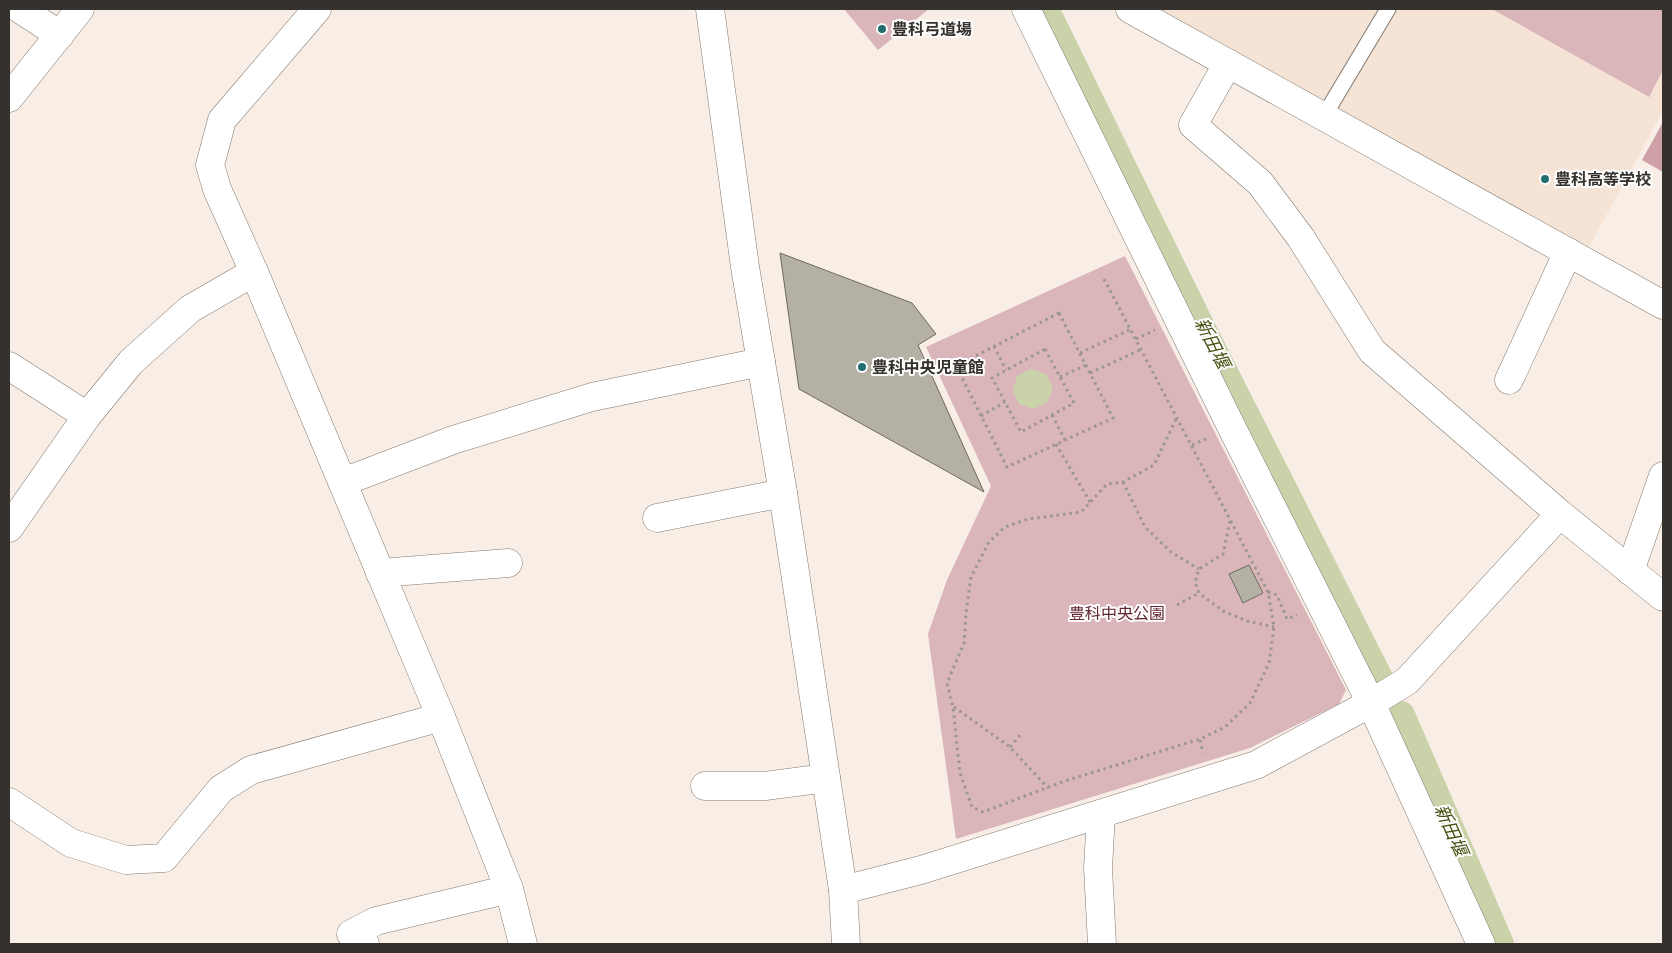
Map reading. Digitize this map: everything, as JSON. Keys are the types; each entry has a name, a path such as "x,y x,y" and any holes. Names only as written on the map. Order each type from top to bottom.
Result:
{"street":[{"path":"20,9 60,35"},
{"path":"9,98 80,9"},
{"path":"710,9 745,267 783,493 843,890 846,944"},
{"path":"1026,9 1370,703 1481,944"},
{"path":"1130,9 1663,305"},
{"path":"307,12 222,120 210,165 217,189 254,272 442,717 509,889 524,944"},
{"path":"1228,64 1193,126 1260,183 1301,238 1372,351 1560,514 1663,597"},
{"path":"1509,380 1568,252"},
{"path":"9,528 88,416 131,362 190,309 254,272"},
{"path":"343,482 453,440 592,397 761,362"},
{"path":"9,366 88,416"},
{"path":"1630,571 1663,476"},
{"path":"657,518 783,493"},
{"path":"843,890 921,870 1256,765 1407,681 1560,514"},
{"path":"380,573 508,563"},
{"path":"9,802 71,843 126,860 164,858 221,789 251,770 442,717"},
{"path":"706,786 765,786 826,778"},
{"path":"1101,814 1098,868 1102,944"},
{"path":"365,944 351,934 376,921 509,889"}],"lane":[{"path":"1324,116 1388,9"}],"path":[{"path":"1104,279 1231,519 1268,592 1274,627 1269,664 1250,703 1226,727 1200,740 1048,788 983,812 972,807 960,773 953,707 947,684 964,643 971,577 989,542 1005,526 1028,519 1082,512 1107,484 1123,482 1154,465 1177,417"},
{"path":"1059,313 1113,418 1007,467 956,366 994,346 1059,313"},
{"path":"1080,353 1131,329"},
{"path":"994,346 1006,370"},
{"path":"1045,349 1074,403 1021,432 992,378 1006,370 1045,349"},
{"path":"1090,374 1142,350"},
{"path":"1060,377 1086,365"},
{"path":"981,416 1005,402"},
{"path":"1052,415 1065,440"},
{"path":"1056,444 1090,502"},
{"path":"1123,482 1144,527 1171,552 1199,569"},
{"path":"1231,519 1223,554 1199,569 1195,582 1199,594 1223,611 1247,621 1274,627"},
{"path":"1177,606 1199,594"},
{"path":"953,707 1010,747 1048,788"},
{"path":"1010,747 1022,733"}],"shaded area":[{"name":"豊科高等学校","path":"1152,9 1663,9 1663,111 1589,247"},
{"path":"1663,122 1663,172 1642,160"},
{"path":"1031,369 1046,374 1053,389 1047,402 1034,409 1019,404 1013,390 1017,376"}],"green space":[{"name":"豊科弓道場","path":"844,9 929,9 878,50"},
{"path":"1492,9 1663,9 1663,70 1649,97"},
{"name":"豊科中央公園","path":"1125,256 1346,690 1339,704 1250,748 956,839 928,634 947,580 991,486 926,347"}],"building":[{"name":"豊科中央児童館","path":"780,253 912,303 936,334 918,345 984,492 799,389"},
{"path":"1249,565 1263,593 1243,603 1229,574"}],"waterway":[{"name":"新田堰","path":"1045,9 1199,323 1379,678"},
{"name":"新田堰","path":"1401,715 1500,944"}],"place":[{"name":"豊科弓道場","path":"882,29"},
{"name":"豊科高等学校","path":"1545,179"},
{"name":"豊科中央児童館","path":"862,367"}]}
